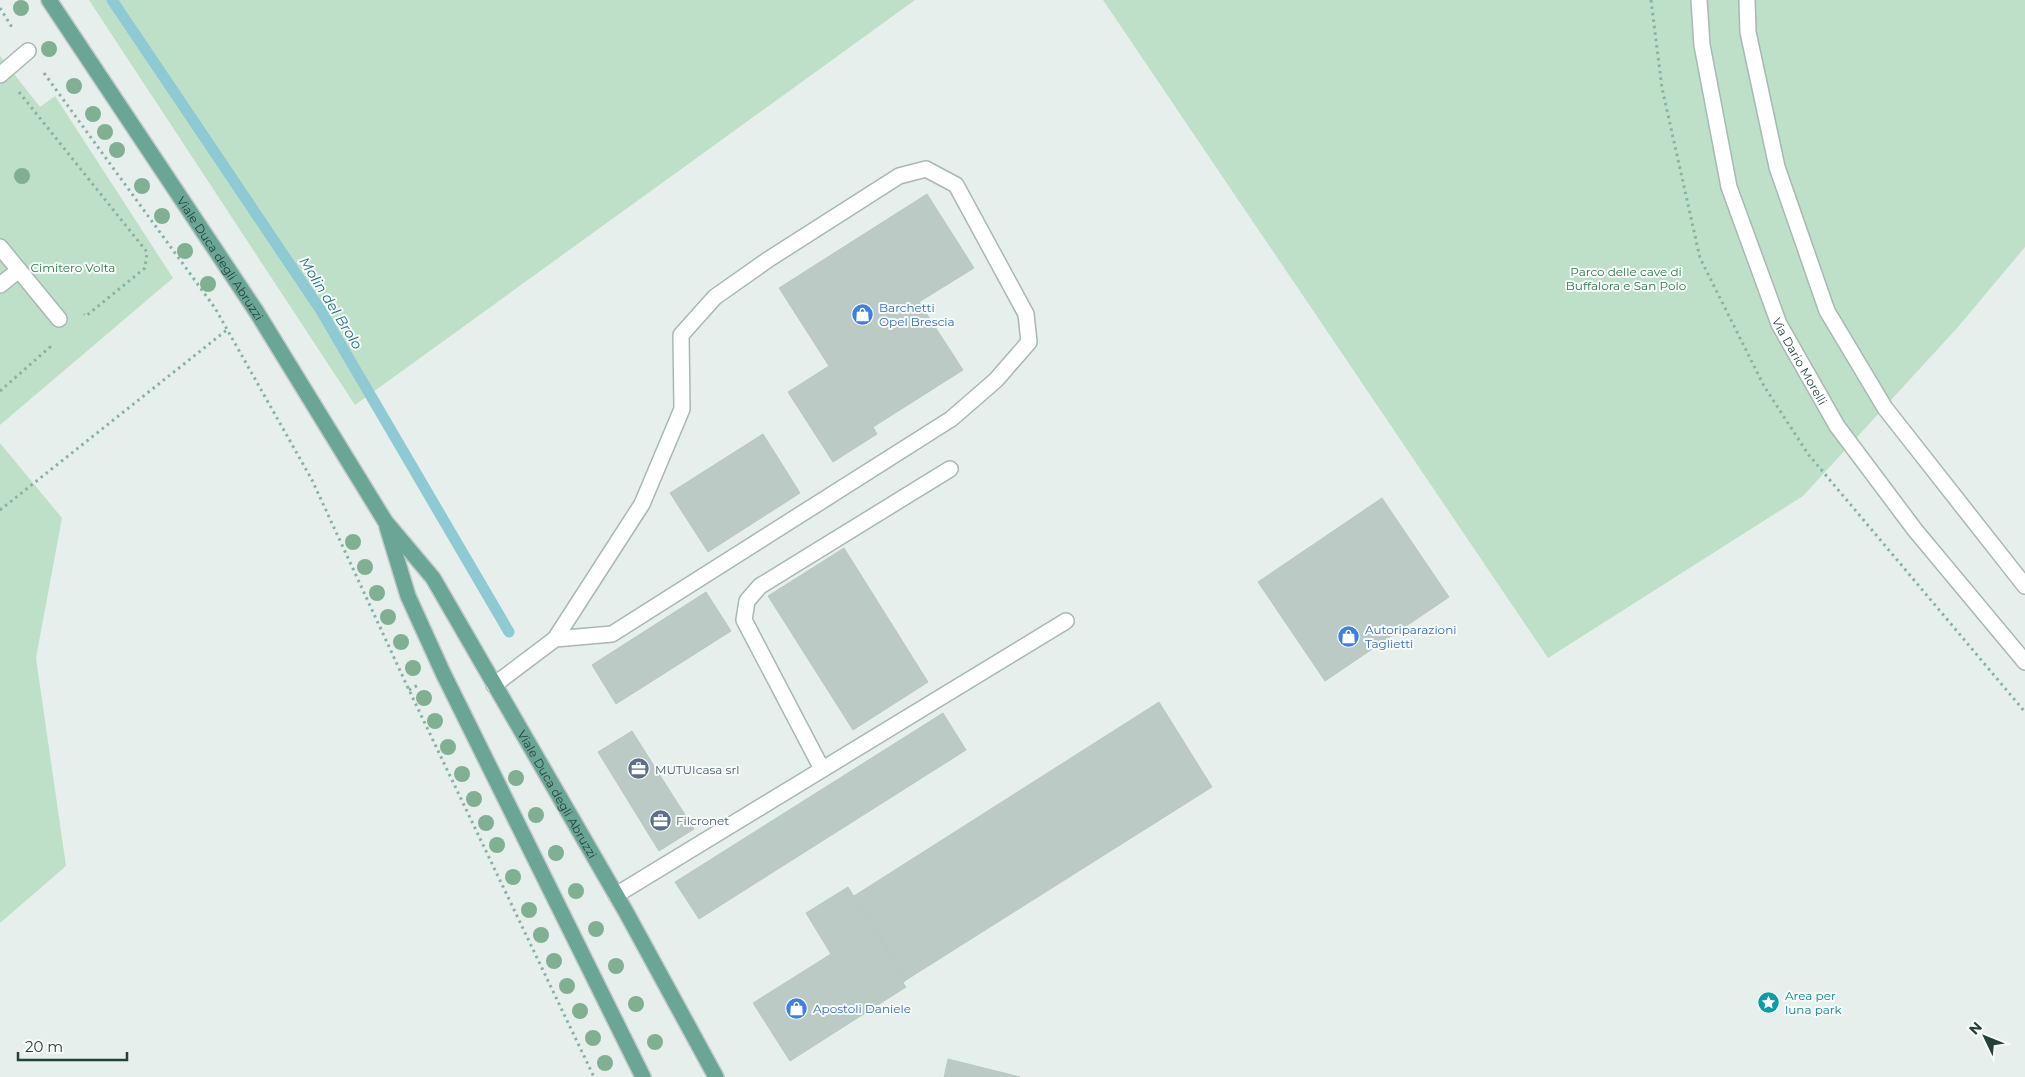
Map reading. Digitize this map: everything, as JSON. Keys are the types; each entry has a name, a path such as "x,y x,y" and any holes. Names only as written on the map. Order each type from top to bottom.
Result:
{"main road":[{"name":"Viale Duca degli Abruzzi","path":"49,0 256,311 385,521 434,578 616,895 716,1077"},
{"name":"Viale Duca degli Abruzzi","path":"385,521 408,596 443,673 643,1077"}],"street":[{"name":"Via Dario Morelli","path":"1699,0 1702,45 1729,187 1779,324 1837,426 1915,530 2025,662"},
{"path":"1747,0 1748,32 1777,167 1827,311 1885,408 2025,586"},
{"path":"2,74 28,51"},
{"path":"494,685 555,639 642,504 682,409 681,335 715,297 769,259 899,176 926,168 956,185 1026,314 1029,342 996,380 951,419 612,634 555,639"},
{"path":"0,247 59,319"},
{"path":"0,285 19,270"},
{"path":"822,769 744,620 747,601 760,586 950,470"},
{"path":"616,895 1066,621"}],"path":[{"path":"0,391 50,347 46,337 47,331 59,319 73,308 78,309 86,316 145,268 147,252 2,74"},
{"path":"57,91 228,329 312,480 409,690 594,1077"},
{"path":"0,510 228,329"}],"green space":[{"path":"89,0 915,0 355,405"},
{"name":"Parco delle cave di Buffalora e San Polo","path":"1103,0 2025,0 2025,247 1958,327 1803,496 1548,658"},
{"name":"Cimitero Volta","path":"0,56 40,107 55,96 173,278 0,425"},
{"path":"0,443 62,518 36,658 66,866 0,923"}],"building":[{"path":"927,194 974,268 919,302 963,370 873,427 877,434 833,462 788,392 829,366 779,288"},
{"path":"763,434 800,493 708,552 670,493"},
{"path":"1382,498 1449,597 1325,681 1258,582"},
{"path":"844,548 928,682 853,730 768,596"},
{"path":"706,592 731,631 616,704 592,665"},
{"path":"1159,702 1212,787 906,980 854,896"},
{"path":"943,713 966,750 699,919 675,882"},
{"path":"632,731 694,829 659,851 598,752"},
{"path":"848,887 906,980 903,983 906,987 790,1061 753,1003 831,954 806,913"},
{"path":"948,1059 1020,1077 944,1077"}],"waterway":[{"name":"Molin del Brolo","path":"112,0 320,309 509,632"}],"place":[{"name":"Barchetti Opel Brescia","path":"863,314"},
{"name":"Autoriparazioni Taglietti","path":"1349,636"},
{"name":"MUTUIcasa srl","path":"639,769"},
{"name":"Filcronet","path":"660,820"},
{"name":"Area per luna park","path":"1769,1002"},
{"name":"Apostoli Daniele","path":"797,1008"}]}
